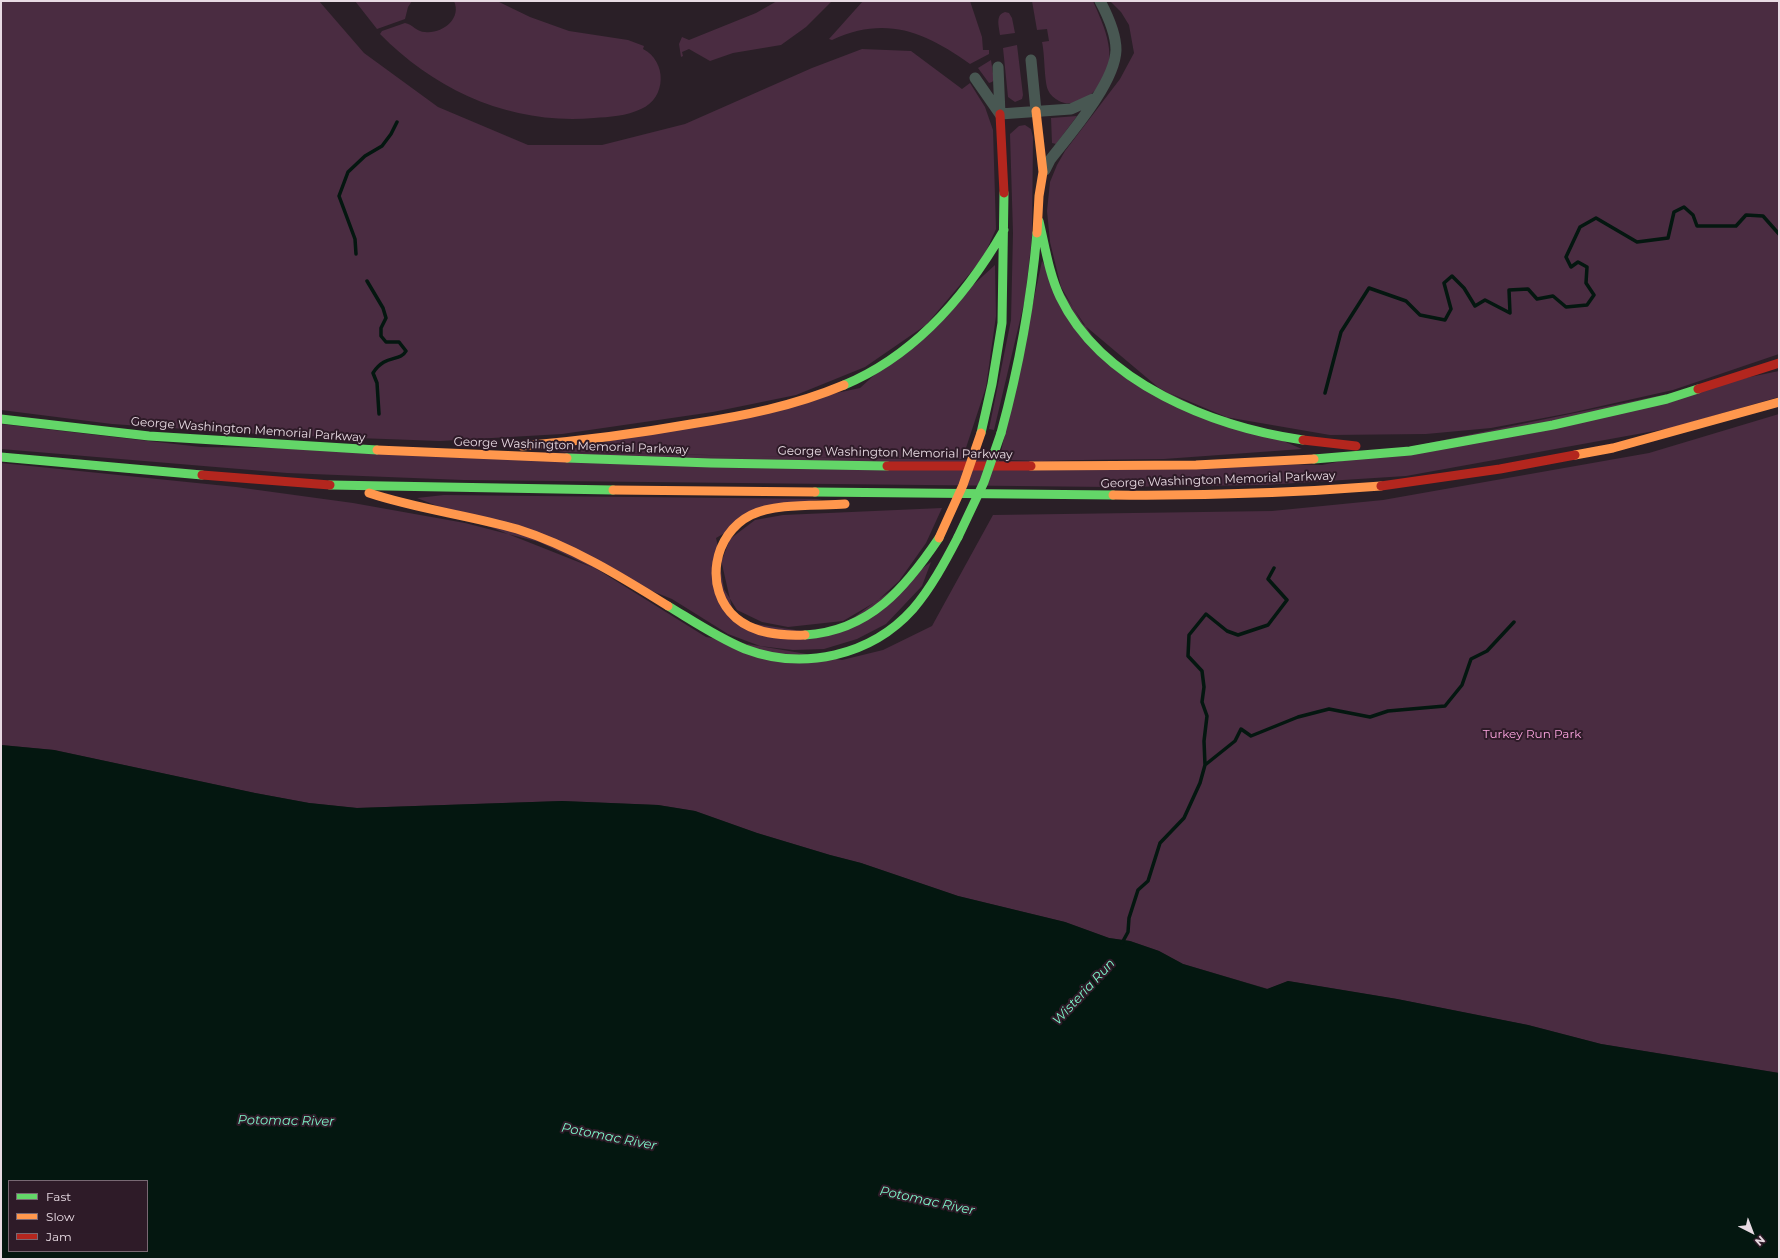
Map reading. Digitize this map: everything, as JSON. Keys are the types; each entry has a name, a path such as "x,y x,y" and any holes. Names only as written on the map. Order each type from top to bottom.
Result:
{"highway":[{"path":"349,485 378,496 418,507 502,525 536,536 571,550 718,636 762,654 804,660 827,657 849,651 869,642 890,630 904,618 923,595 958,537 984,482 1001,433 1014,387 1027,315 1039,221 1040,187 1043,174 1036,111"},
{"path":"934,494 766,511 753,515 741,521 732,529 724,540 718,553 715,567 716,581 720,595 727,608 736,618 748,626 766,632 786,635 808,635 846,626 881,608 896,594 914,575 939,538 963,485 981,433 992,384 1002,323 1004,177 1000,114"},
{"path":"1039,221 1052,278 1067,310 1080,329 1107,357 1148,387 1181,406 1211,420 1236,427 1265,434 1324,443 1410,451"},
{"path":"426,453 558,443 641,433 753,414 826,393 853,382 880,366 906,349 943,317 981,270 1004,230"},
{"name":"George Washington Memorial Parkway","path":"1,419 149,436 426,453 711,463 1078,466 1259,463 1410,451 1553,425 1613,412 1666,398 1779,363"},
{"name":"George Washington Memorial Parkway","path":"1,457 222,477 349,485 1166,496 1301,492 1389,485 1500,469 1613,448 1779,402"}],"street":[{"path":"1043,174 1050,160 1096,97 1111,71 1116,51 1114,32 1100,1"},
{"path":"1031,60 1036,111"},
{"path":"998,66 1000,114"},
{"path":"975,78 1000,114"},
{"path":"1000,114 1072,108 1082,105 1096,97"}],"green space":[{"path":"1,1 319,1 364,53 438,107 528,145 602,145 685,124 812,68 862,49 911,51 962,89 970,83 985,107 993,130 996,229 983,258 926,325 865,367 796,395 713,412 562,434 440,441 275,435 112,424 1,410"},
{"path":"355,1 412,1 408,7 405,19 377,29"},
{"path":"454,1 497,1 530,17 569,31 628,40 644,46 643,49 651,55 660,70 661,79 656,97 650,104 636,111 624,115 606,117 564,119 534,116 505,110 451,88 426,73 402,55 380,34 382,31 405,23 422,32 438,31 449,24 453,19 456,8"},
{"path":"777,1 832,1 806,27 781,45 733,53 710,61 689,49 682,52 683,56 681,57 679,44 682,37 689,40 756,13"},
{"path":"863,1 970,1 982,37 983,50 989,50 989,54 970,64 937,43 921,36 888,28 870,29 832,40 829,39"},
{"path":"1032,1 1093,1 1108,40 1110,57 1107,73 1103,81 1083,100 1075,103 1067,103 1057,100 1049,92 1046,80 1042,42 1049,41 1047,29 1037,30"},
{"path":"1110,1 1779,1 1779,354 1673,390 1570,413 1491,428 1426,434 1330,435 1214,415 1159,388 1083,324 1061,287 1050,242 1047,211 1050,182 1057,165 1065,151 1120,79 1134,53 1129,25 1121,12"},
{"path":"1002,13 1009,13 1012,18 1015,33 1000,35 999,18"},
{"path":"1017,45 1023,95 1022,99 1015,102 1008,97 1003,48"},
{"path":"991,60 994,80 989,83 978,68"},
{"path":"1077,116 1056,144 1052,143 1051,118"},
{"path":"1025,125 1031,129 1033,137 1032,237 1025,299 994,430 989,429 1011,320 1013,233 1010,134 1019,126"},
{"path":"1042,261 1115,370 1302,449 1164,459 999,461"},
{"path":"995,265 996,316 986,387 962,460 558,452 860,388"},
{"path":"1779,371 1779,397 1671,428 1406,476 1264,485 1109,487 463,480 287,473 1,449 1,424 201,447 1322,465"},
{"name":"Turkey Run Park","path":"1779,414 1779,1073 1601,1044 1528,1025 1397,999 1288,981 1268,989 1183,964 1159,951 1130,941 1109,938 1065,922 958,896 861,863 757,833 695,811 658,805 562,801 357,808 309,803 255,793 54,750 1,745 1,463 236,487 353,503 465,523 539,542 600,571 706,637 842,660 883,650 932,626 993,515 1272,511 1383,500 1649,453"},
{"path":"444,495 823,499 770,507 716,538 735,621 829,635 931,562 922,586 886,624 857,639 824,649 793,650 760,646 728,634 672,599 417,498"},
{"path":"942,508 926,543 899,581 877,601 843,621 788,627 762,622 737,610 724,589 720,565 730,539 755,520 783,515"}],"water":[{"name":"Potomac River","path":"1,745 54,750 255,793 309,803 357,808 562,801 658,805 695,811 757,833 861,863 958,896 1065,922 1109,938 1130,941 1159,951 1183,964 1267,989 1288,981 1397,999 1528,1025 1601,1044 1779,1073 1779,1259 1,1259"}],"waterway":[{"path":"356,254 355,239 339,196 348,172 365,156 382,146 391,134 397,122"},
{"name":"Wisteria Run","path":"1325,393 1341,332 1369,288 1406,301 1420,315 1445,320 1451,309 1444,283 1452,276 1464,288 1475,306 1485,300 1510,313 1509,290 1528,289 1537,299 1553,296 1566,307 1587,305 1594,295 1586,283 1587,267 1578,262 1571,267 1566,257 1580,227 1596,218 1637,242 1668,238 1674,212 1684,207 1693,215 1697,226 1736,226 1746,215 1763,216 1779,234"},
{"path":"367,281 383,308 386,318 381,328 381,336 386,342 399,342 406,351 400,356 382,363 373,373 377,383 379,414"},
{"name":"Wisteria Run","path":"1122,943 1128,932 1129,918 1138,890 1148,881 1160,843 1184,818 1200,783 1205,765 1204,741 1207,716 1202,702 1204,687 1202,671 1188,656 1189,635 1206,614 1227,631 1238,635 1268,625 1287,600 1268,579 1274,568"},
{"path":"1205,765 1235,741 1241,729 1251,736 1298,717 1329,709 1370,717 1388,711 1445,706 1462,685 1471,659 1487,651 1514,622"}],"traffic: fast":[{"path":"981,433 992,384 1002,323 1004,193"},
{"path":"1039,221 1050,269 1060,297 1079,328 1103,354 1132,377 1164,396 1198,412 1269,434 1303,440"},
{"path":"844,385 870,372 894,357 937,321 973,278 1004,230"},
{"path":"1001,433 1024,334 1037,233"},
{"path":"1314,459 1410,451 1553,425 1667,399 1698,389"},
{"path":"1,419 149,436 377,450"},
{"path":"958,537 984,482 1001,433"},
{"path":"1,457 202,475"},
{"path":"567,458 711,463 887,466"},
{"path":"330,485 613,490"},
{"path":"815,492 1113,495"},
{"path":"668,606 725,640 745,649 767,656 790,659 835,655 857,648 877,638 896,625 913,609 932,584 958,537"},
{"path":"805,635 828,632 849,625 884,603 913,573 939,538"}],"traffic: slow":[{"path":"1036,111 1043,172 1039,196 1037,233"},
{"path":"522,446 628,434 730,417 806,399 844,385"},
{"path":"1575,455 1613,448 1779,402"},
{"path":"939,538 963,485 981,433"},
{"path":"377,450 567,458"},
{"path":"1031,466 1196,465 1314,459"},
{"path":"1113,495 1247,494 1381,486"},
{"path":"613,490 815,492"},
{"path":"369,493 387,499 499,524 537,536 595,563 668,606"},
{"path":"805,635 787,635 760,631 751,628 736,618 726,606 719,592 716,578 717,563 721,548 728,535 738,524 751,515 761,511 772,508 845,504"}],"traffic: jam":[{"path":"1000,114 1004,193"},
{"path":"1698,389 1779,363"},
{"path":"1303,440 1356,446"},
{"path":"1381,486 1500,469 1575,455"},
{"path":"887,466 1031,466"},
{"path":"202,475 330,485"}]}
